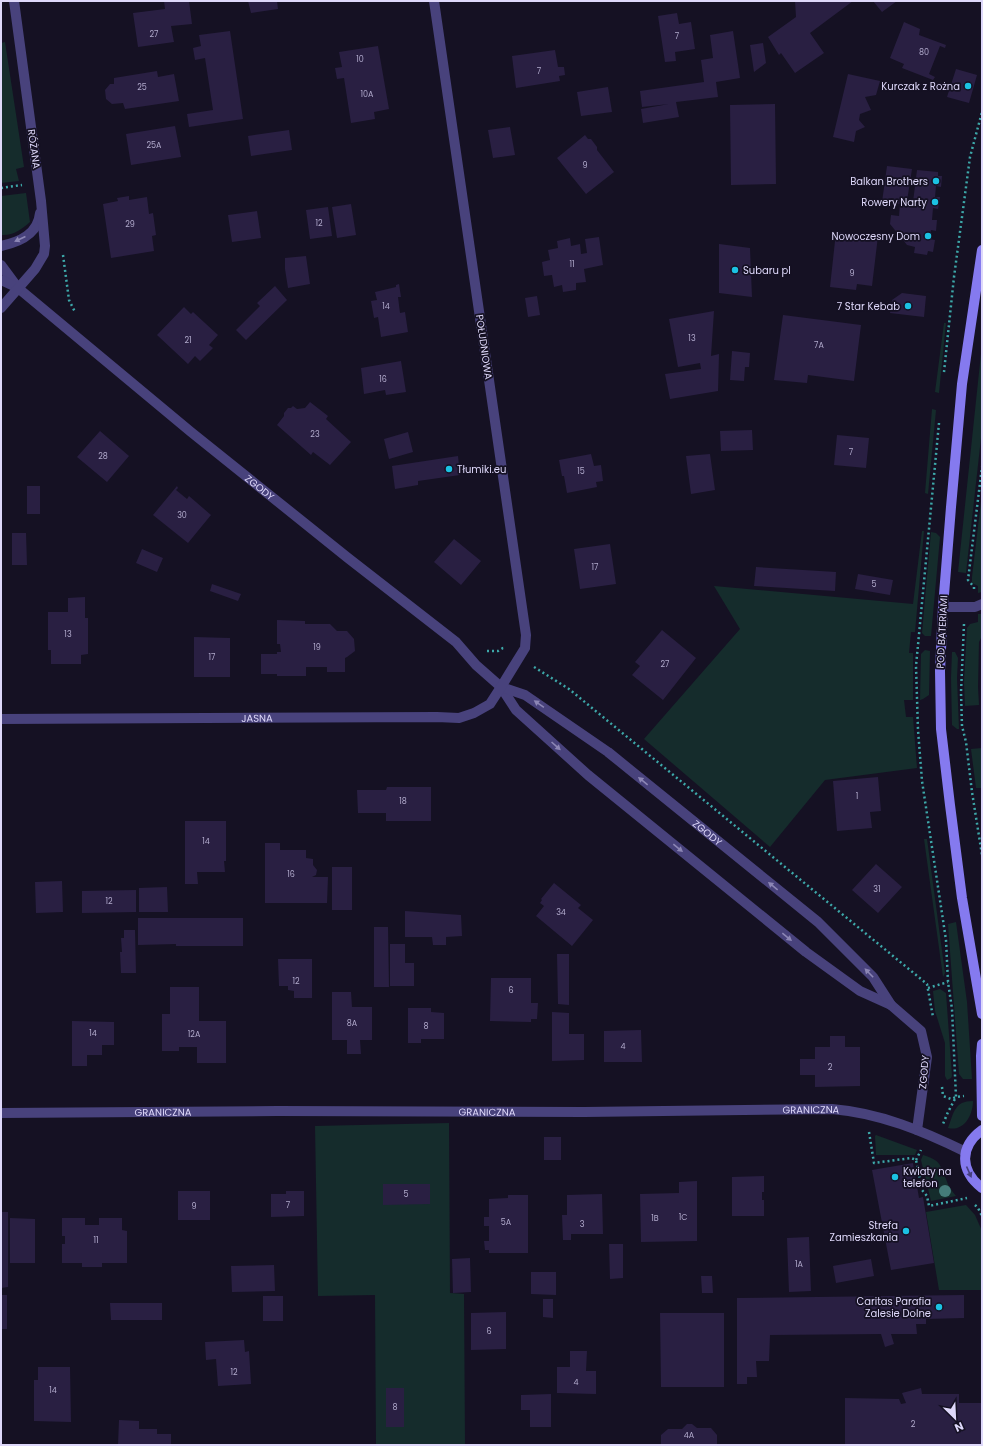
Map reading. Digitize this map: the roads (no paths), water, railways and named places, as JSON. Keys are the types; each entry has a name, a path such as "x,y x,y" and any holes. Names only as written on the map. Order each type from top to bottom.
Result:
{"street":[{"name":"RÓŻANA","path":"1,308 35,269 44,254 45,246 39,183 14,1"},
{"name":"POŁUDNIOWA","path":"434,1 526,635 524,648 502,687"},
{"path":"1,246 19,240 32,233 39,222 41,201"},
{"name":"POD BATERIAMI","path":"982,250 962,384 943,607 940,671 941,729 962,898 982,1014"},
{"path":"1,264 18,288"},
{"path":"1,280 18,288"},
{"name":"ZGODY","path":"18,288 203,442 456,642 476,666 502,687 516,710 588,775 806,952 860,991 891,1005"},
{"path":"943,607 978,605"},
{"name":"ZGODY","path":"502,687 525,695 608,752 818,922 873,977 891,1005 921,1031 924,1041 927,1056 917,1130"},
{"name":"JASNA","path":"1,719 459,718 474,713 490,704 502,687"},
{"path":"982,1044 982,1116"},
{"name":"GRANICZNA","path":"1,1114 269,1111 584,1112 832,1108 874,1115 917,1130 966,1152"},
{"path":"982,1130 975,1135 969,1143 965,1162 968,1173 974,1182 982,1188"}],"place":[{"name":"Kurczak z Rożna","path":"968,86"},
{"name":"Balkan Brothers","path":"936,181"},
{"name":"Rowery Narty","path":"935,202"},
{"name":"Nowoczesny Dom","path":"928,236"},
{"name":"Subaru pl","path":"735,270"},
{"name":"7 Star Kebab","path":"908,306"},
{"name":"Tłumiki.eu","path":"449,469"},
{"name":"Kwiaty na telefon","path":"895,1177"},
{"name":"Strefa Zamieszkania","path":"906,1231"},
{"name":"Caritas Parafia Zalesie Dolne","path":"939,1307"}]}
